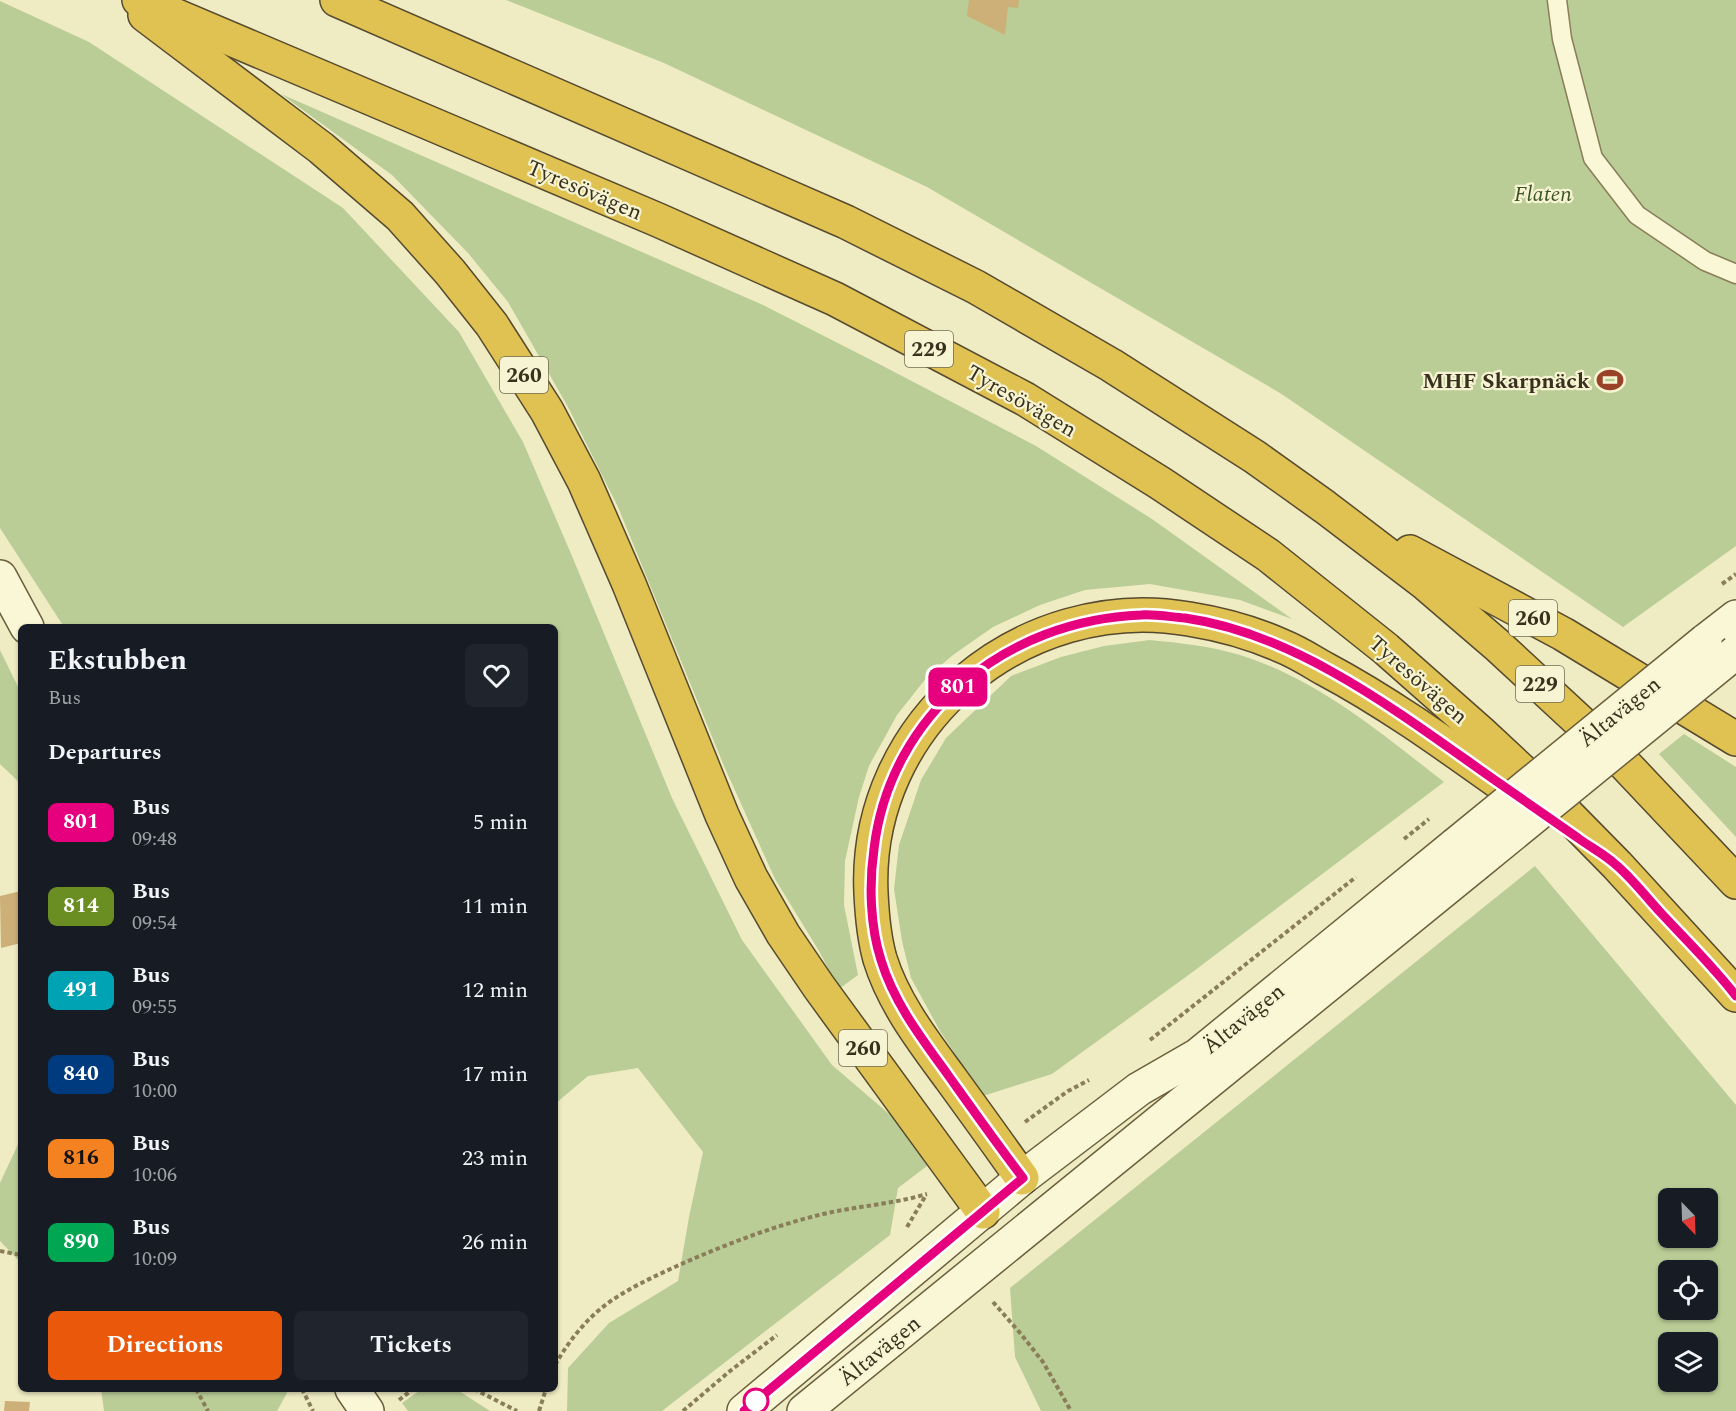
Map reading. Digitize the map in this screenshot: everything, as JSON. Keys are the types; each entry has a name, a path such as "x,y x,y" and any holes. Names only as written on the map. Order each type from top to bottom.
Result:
{"highway":[{"name":"260","path":"124,0 321,148 399,216 450,272 492,325 547,411 584,481 629,584 718,805 752,878 783,934 819,987 983,1212"},
{"name":"Tyresövägen","path":"139,0 658,220 835,299 1025,399 1160,483 1268,555 1386,649 1480,732 1554,801 1617,865 1736,995"},
{"name":"229","path":"336,0 846,222 976,287 1111,365 1255,457 1426,584 1497,645 1618,757 1736,882"},
{"name":"260","path":"1325,507 1563,634 1736,739"},
{"path":"1023,1178 919,1036 895,996 880,958 873,918 870,875 875,836 888,789 911,742 942,702 980,669 1012,648 1052,632 1097,619 1144,614 1188,619 1238,630 1283,646 1349,682 1411,722 1617,865"}],"main road":[{"path":"0,577 25,624"},
{"name":"Ältavägen","path":"804,1411 1179,1107 1705,641 1736,617"},
{"name":"Ältavägen","path":"744,1411 1023,1178 1139,1089 1198,1055 1736,652"},
{"path":"1023,1178 1048,1212"},
{"path":"983,1212 1009,1245"}],"lane":[{"path":"1557,0 1562,39 1593,158 1637,216 1705,261 1736,274"}],"path":[{"path":"0,1251 18,1254"},
{"path":"988,1296 1043,1362 1071,1411"},
{"path":"198,1392 208,1411"},
{"path":"304,1392 313,1411"},
{"path":"480,1392 517,1411"},
{"path":"539,1411 545,1392"}],"green space":[{"name":"Flaten","path":"506,0 1736,0 1736,546 1623,627 1280,393 927,187 664,63"},
{"path":"0,1 89,42 343,208 459,332 523,442 672,798 742,940 832,1065 909,1131 927,1166 898,1188 890,1235 662,1411 567,1411 568,1368 609,1323 678,1281 703,1152 638,1068 588,1076 558,1101 558,624 62,624 0,528"},
{"path":"281,94 763,305 879,364 1036,446 1152,519 1292,619 1240,600 1150,584 1085,590 1040,605 993,627 953,655 927,677 897,715 869,766 859,797 845,861 844,905 858,975 839,989 819,951 775,879 724,766 618,507 568,407 508,302 468,253 392,175"},
{"path":"1150,640 1195,645 1229,652 1268,665 1296,678 1347,709 1444,782 1194,971 1052,1074 983,1096 940,1031 911,978 902,941 894,889 899,845 921,780 946,738 1011,676 1061,657 1104,646"},
{"path":"0,650 18,687 18,781 0,764"},
{"path":"1684,734 1736,767 1736,837 1659,754"},
{"path":"1535,866 1736,1105 1736,1411 1041,1411 1015,1357 1010,1288"},
{"path":"18,1144 18,1260 0,1241 0,1183"},
{"path":"101,1392 287,1393 277,1411 104,1411"},
{"path":"418,1392 461,1392 490,1411 408,1411 402,1403"}],"building":[{"path":"969,0 1019,0 1018,8 1008,7 1005,35 967,16"},
{"path":"18,892 18,944 1,948 0,896"},
{"path":"5,1401 30,1402 29,1411 4,1411"}],"bus line":[{"name":"801","path":"744,1411 1023,1178 919,1036 895,996 880,958 873,918 870,875 875,836 888,789 911,742 942,702 980,669 1012,648 1052,632 1097,619 1144,614 1188,619 1238,630 1283,646 1349,682 1411,722 1617,865 1736,996"}],"place":[{"name":"MHF Skarpnäck","path":"1610,380"}]}
